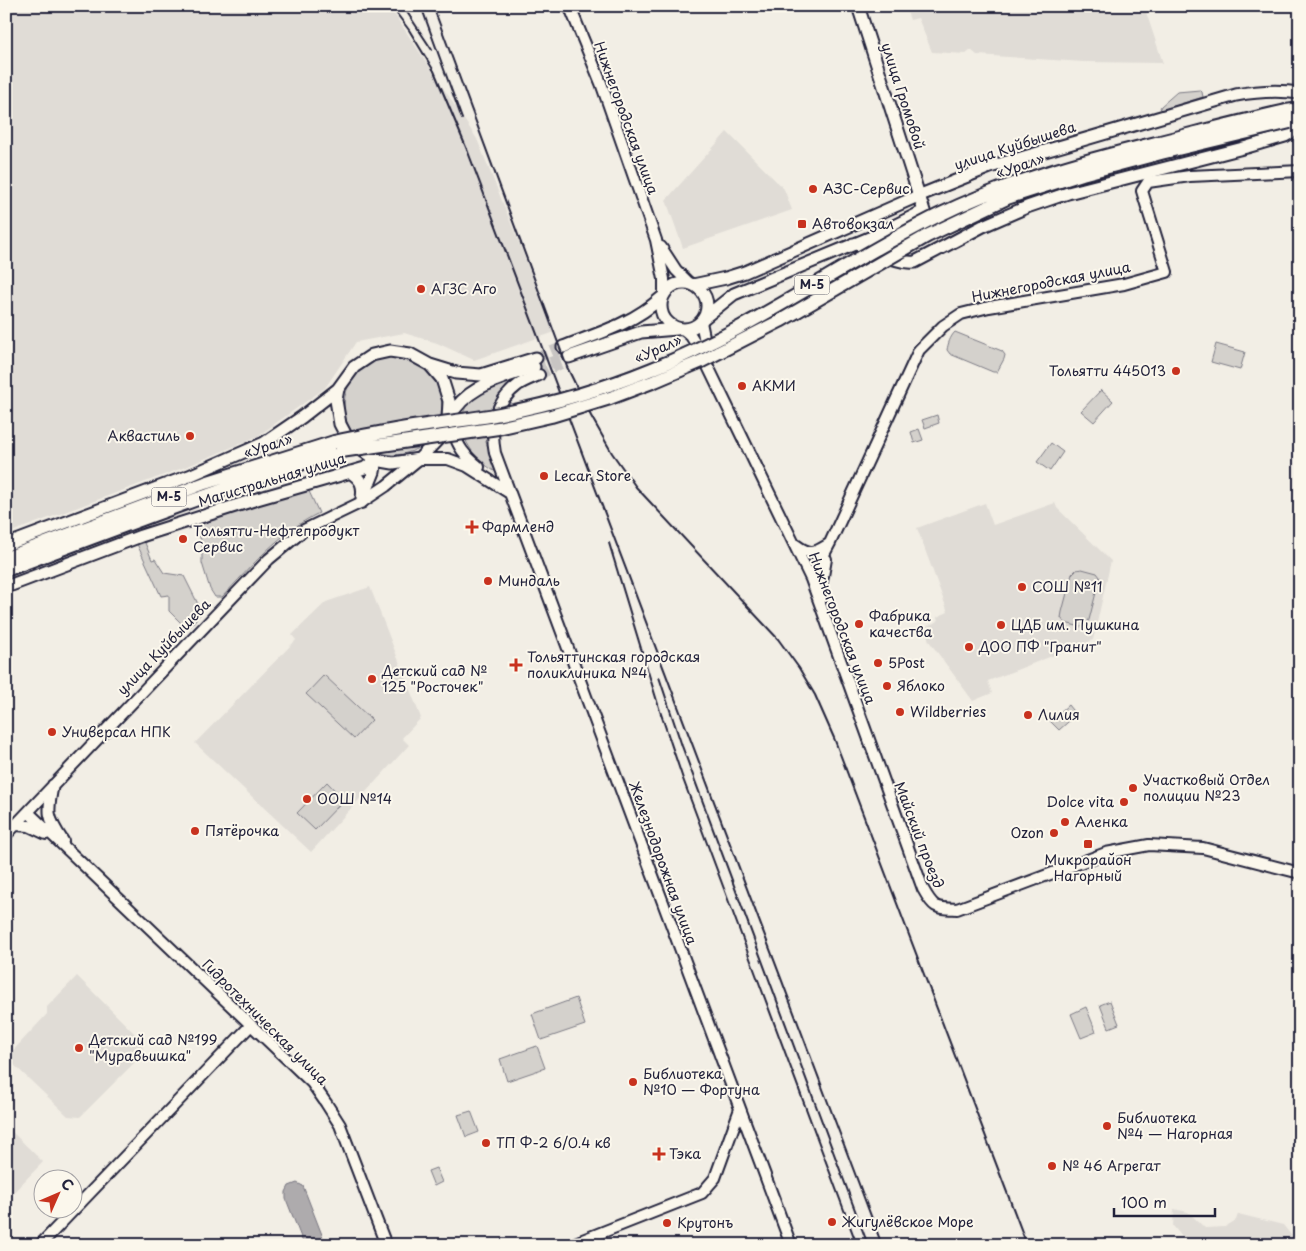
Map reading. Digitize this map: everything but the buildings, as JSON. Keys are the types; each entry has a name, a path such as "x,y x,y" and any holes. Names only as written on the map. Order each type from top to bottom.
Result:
{"highway":[{"name":"«Урал»","path":"6,570 239,484 340,451 498,428 551,416 610,398 702,361 780,321 927,236 1007,198 1100,169 1294,120 1300,109"},
{"name":"«Урал»","path":"6,558 206,483 334,442 498,414 541,405 597,389 653,369 720,338 859,257 940,214 1003,187 1078,162 1230,124 1294,120"}],"main road":[{"name":"Нижнегородская улица","path":"568,6 601,83 656,240 664,278 663,296"},
{"name":"улица Громовой","path":"853,244 924,211 858,6"},
{"name":"улица Куйбышева","path":"691,284 726,278 744,272 990,166 1236,95 1281,90 1300,93"},
{"path":"716,384 702,320 707,309 706,299 701,290 691,284 674,284 663,296 632,320 566,355 641,332 693,327 702,320 734,294 853,244 862,244 870,247 896,261 904,263 915,262 983,226 1027,207 1060,196 1285,136 1294,120"},
{"name":"Нижнегородская улица","path":"830,543 919,350 943,326 961,314 989,307 1124,284 1167,272 1142,191 1148,182 1190,176 1300,171"},
{"name":"Нижнегородская улица","path":"656,240 670,262 691,284"},
{"path":"663,296 660,308 663,317 670,324 681,329"},
{"name":"Нижнегородская улица","path":"681,329 691,336 701,352 796,546 811,579 864,724"},
{"path":"508,492 467,466 448,459 419,459 394,463 376,460 349,441 340,424 336,400 338,389 354,367 372,355 390,351 410,354 430,365 456,373 481,375 536,367"},
{"path":"430,365 442,379 449,401 448,419 464,456 508,492"},
{"path":"419,459 442,435 455,407 468,394 492,382 536,367"},
{"name":"Железнодорожная улица","path":"536,367 501,404 494,420 492,435 495,453 790,1245"},
{"name":"Магистральная улица","path":"6,545 189,476 264,443 338,389"},
{"name":"улица Куйбышева","path":"6,835 269,559 304,530 362,502 386,486 419,459"},
{"path":"362,502 374,472 376,460"},
{"name":"Магистральная улица","path":"6,586 141,536 257,499 365,468 376,460"},
{"path":"350,472 358,477 362,484 362,502"},
{"path":"796,546 805,552 815,552 830,543"},
{"path":"811,579 830,543"},
{"path":"822,608 821,587 830,543"},
{"name":"Майский проезд","path":"864,724 924,889 931,904 938,908 957,909 1106,852 1149,846 1203,848 1300,873"},
{"path":"54,784 49,807 51,823 72,854"},
{"path":"29,810 72,854"},
{"path":"16,825 29,826 39,830 72,854"},
{"name":"Гидротехническая улица","path":"72,854 312,1084 340,1125 386,1245"},
{"path":"40,1245 251,1025"},
{"path":"570,1245 702,1192 715,1178 740,1109"}],"shaded area":[{"path":"6,6 384,6 395,15 477,139 555,332 474,360 437,343 404,333 356,342 325,388 258,436 188,466 6,534"},
{"path":"905,6 1144,6 1163,63 1084,62 977,55 971,50 966,54 932,52 918,18 910,20"},
{"path":"1200,90 1203,97 1162,110 1160,108 1177,92"},
{"path":"727,132 784,189 792,210 683,248 666,200"},
{"path":"955,332 1002,351 1005,355 997,372 950,354 947,348"},
{"path":"1216,344 1245,352 1240,370 1211,362"},
{"path":"393,357 412,361 428,371 438,387 442,406 438,425 428,441 412,451 393,455 374,451 358,441 348,425 344,406 348,387 358,371 374,361"},
{"path":"518,376 520,378 494,402 488,421 486,442 497,473 480,461 470,448 463,431 463,415 471,400 483,390"},
{"path":"1101,390 1113,401 1094,422 1081,411"},
{"path":"937,415 939,423 925,428 922,420"},
{"path":"919,429 923,440 914,443 911,432"},
{"path":"1051,443 1063,452 1050,471 1037,462"},
{"path":"307,487 319,513 291,530 279,540 222,597 215,597 210,589 202,563 202,545 196,523"},
{"name":"СОШ №11","path":"985,503 993,525 1055,503 1057,508 1111,561 1093,640 988,681 992,693 973,701 929,641 925,627 938,621 937,617 948,612 917,528"},
{"path":"143,538 152,560 155,559 164,573 184,576 200,608 200,614 189,628 184,626 169,611 169,595 161,596 137,544"},
{"path":"1082,569 1097,573 1100,577 1089,620 1086,625 1081,627 1065,623 1061,618 1072,574 1076,570"},
{"name":"ООШ №14","path":"370,587 421,718 402,738 409,745 311,852 195,743 296,640 292,635 326,602"},
{"path":"324,675 372,720 354,739 306,694"},
{"path":"1068,705 1076,715 1059,730 1050,721"},
{"path":"327,782 344,800 315,830 297,813"},
{"name":"Детский сад №199 \"Муравьишка\"","path":"77,976 143,1042 142,1055 80,1117 68,1116 10,1061 9,1055 47,1014 47,1007"},
{"path":"576,998 585,1025 541,1040 532,1014"},
{"path":"1110,1001 1119,1024 1109,1028 1100,1005"},
{"path":"1086,1007 1096,1032 1081,1038 1071,1014"},
{"path":"537,1046 545,1068 507,1081 500,1059"},
{"path":"471,1111 479,1132 466,1137 458,1115"},
{"path":"6,1126 43,1162 37,1168 32,1168 32,1173 6,1200"},
{"path":"436,1168 442,1182 434,1186 428,1171"},
{"path":"297,1183 303,1186 326,1245 304,1245 286,1199 286,1192 289,1186"},
{"path":"1174,1209 1188,1212 1205,1228 1225,1227 1236,1220 1238,1214 1283,1225 1299,1245 1189,1245 1173,1226"}],"tunnel":[{"path":"536,358 563,347"},
{"path":"534,367 569,357"},
{"path":"539,375 567,361"}],"railway":[{"path":"391,6 409,30 434,71 468,152 882,1245"},
{"path":"403,6 432,50"},
{"path":"421,6 462,119"},
{"path":"433,6 567,367 591,416 612,453 636,487 778,639 799,668 815,695 834,738 1027,1245"},
{"path":"609,543 660,711 683,779 857,1245"},
{"path":"659,677 682,746 868,1245"}],"place":[{"name":"АЗС-Сервис","path":"813,189"},
{"name":"Автовокзал","path":"802,224"},
{"name":"АГЗС Аго","path":"421,289"},
{"name":"Тольятти 445013","path":"1176,371"},
{"name":"АКМИ","path":"742,386"},
{"name":"Аквастиль","path":"190,436"},
{"name":"Lecar Store","path":"544,476"},
{"name":"Фармленд","path":"472,527"},
{"name":"Тольятти-Нефтепродукт Сервис","path":"183,539"},
{"name":"Миндаль","path":"488,581"},
{"name":"СОШ №11","path":"1022,587"},
{"name":"Фабрика качества","path":"859,624"},
{"name":"ЦДБ им. Пушкина","path":"1001,625"},
{"name":"ДОО ПФ \"Гранит\"","path":"969,647"},
{"name":"5Post","path":"878,663"},
{"name":"Тольяттинская городская поликлиника №4","path":"516,665"},
{"name":"Детский сад № 125 \"Росточек\"","path":"372,679"},
{"name":"Яблоко","path":"887,686"},
{"name":"Wildberries","path":"900,712"},
{"name":"Лилия","path":"1028,715"},
{"name":"Универсал НПК","path":"52,732"},
{"name":"Участковый Отдел полиции №23","path":"1133,788"},
{"name":"ООШ №14","path":"307,799"},
{"name":"Dolce vita","path":"1124,802"},
{"name":"Аленка","path":"1065,822"},
{"name":"Пятёрочка","path":"195,831"},
{"name":"Ozon","path":"1054,833"},
{"name":"Микрорайон Нагорный","path":"1088,844"},
{"name":"Детский сад №199 \"Муравьишка\"","path":"79,1048"},
{"name":"Библиотека №10 — Фортуна","path":"633,1082"},
{"name":"Библиотека №4 — Нагорная","path":"1107,1126"},
{"name":"ТП Ф-2 6/0.4 кв","path":"486,1143"},
{"name":"Тэка","path":"659,1154"},
{"name":"№ 46 Агрегат","path":"1052,1166"},
{"name":"Жигулёвское Море","path":"832,1222"},
{"name":"Крутонъ","path":"667,1223"}]}
